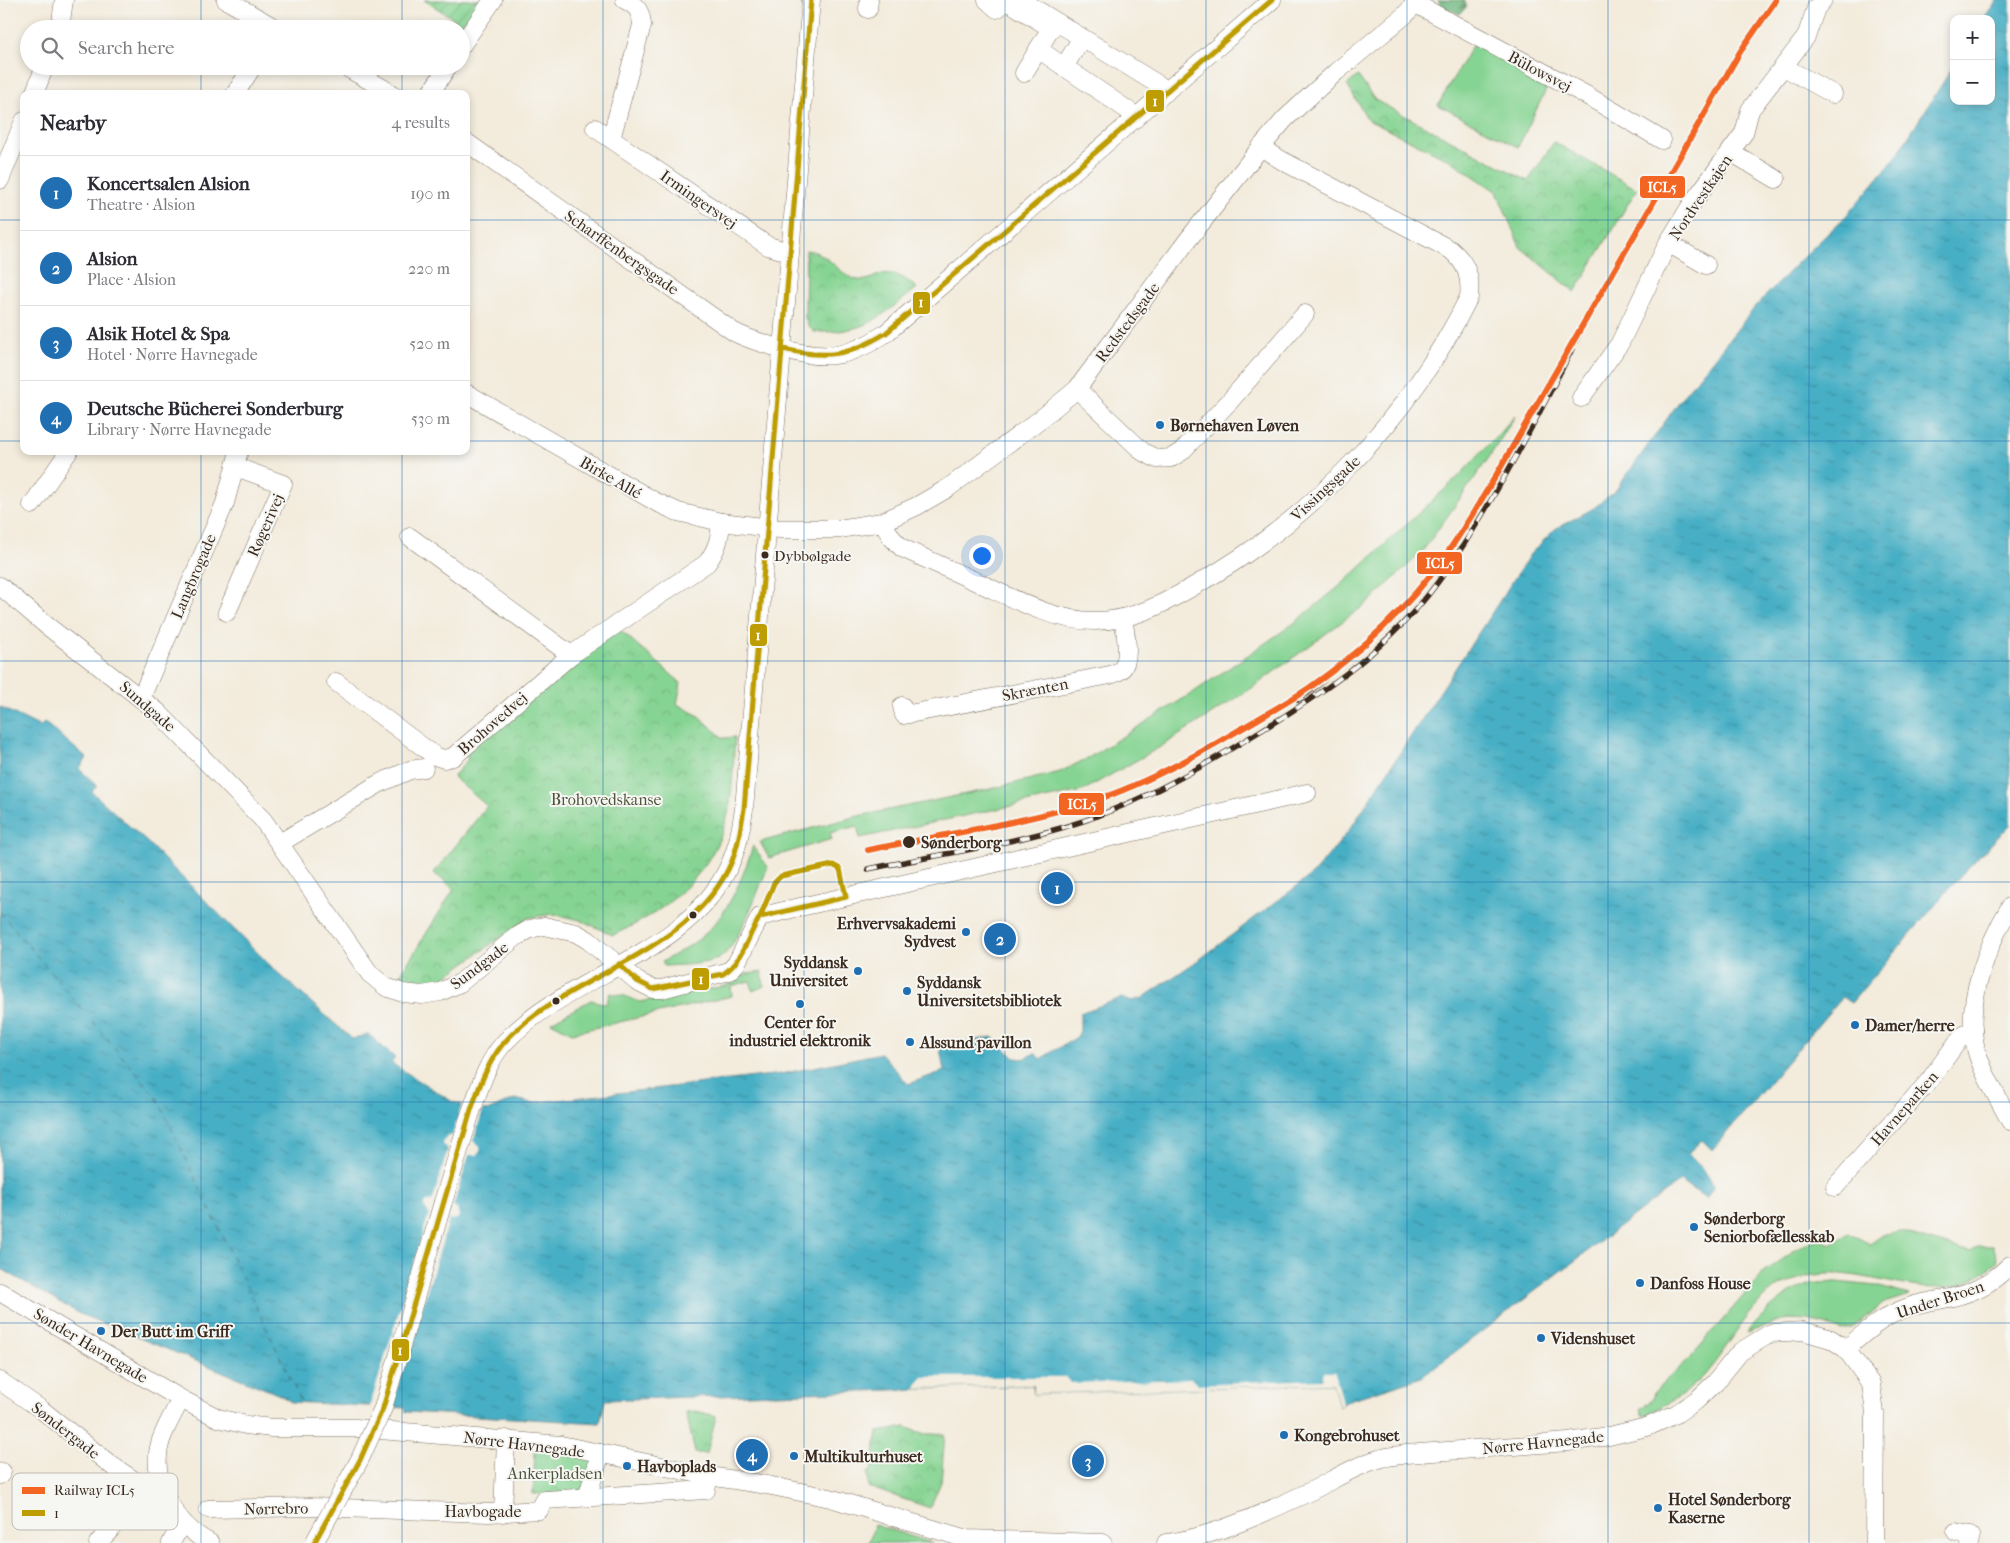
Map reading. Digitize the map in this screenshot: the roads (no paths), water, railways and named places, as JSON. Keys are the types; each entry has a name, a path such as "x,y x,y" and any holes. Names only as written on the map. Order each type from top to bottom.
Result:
{"street":[{"path":"61,20 64,0"},
{"path":"226,0 261,20"},
{"path":"470,33 493,0"},
{"path":"611,139 642,25 641,15 636,6 625,0"},
{"path":"314,1543 360,1459 383,1408 443,1202 482,1079 503,1044 527,1021 550,1005 619,964 645,951 670,934 706,903 720,884 731,864 738,842 744,809 811,0"},
{"path":"987,0 997,9 1005,0 1051,28 1024,73"},
{"path":"1021,0 1159,85 1166,93"},
{"name":"Scharffenbergsgade","path":"470,145 734,332 749,340 803,354 823,356 853,352 886,333 933,294 1272,0"},
{"name":"Nordvestkajen","path":"1580,398 1620,342 1668,242 1693,202 1744,133 1750,110 1806,36 1816,8 1823,0"},
{"name":"Bülowsvej","path":"1417,2 1586,95 1662,140"},
{"name":"Redstedsgade","path":"768,528 839,529 882,522 918,506 948,488 1042,418 1077,389 1260,146 1285,119 1336,72 1417,2"},
{"path":"1064,67 1078,44"},
{"path":"1038,49 1129,111 1135,119"},
{"path":"1784,67 1832,94"},
{"path":"36,90 41,75"},
{"path":"238,90 248,75"},
{"path":"360,75 386,90"},
{"path":"433,90 442,75"},
{"name":"Irmingersvej","path":"595,128 768,246 789,252"},
{"path":"0,180 20,131"},
{"name":"Vissingsgade","path":"882,522 892,538 902,548 1038,610 1095,621 1123,618 1156,607 1217,573 1280,529 1340,477 1376,439 1424,375 1469,297 1468,270 1462,260 1452,250 1281,160 1260,146"},
{"path":"1731,152 1776,179"},
{"path":"1668,242 1706,265"},
{"path":"1077,389 1143,452 1157,459 1171,458 1181,452 1229,402 1304,314"},
{"name":"Birke Allé","path":"470,395 656,502 678,512 696,518 768,528"},
{"path":"32,504 66,455"},
{"name":"Røgerivej","path":"227,612 283,484 237,459"},
{"name":"Langbrogade","path":"141,698 225,503 237,459"},
{"name":"Brohovedvej","path":"336,682 435,756 444,759 459,753 571,655 707,563 716,552 720,541 721,522"},
{"path":"410,537 571,655"},
{"name":"Sundgade","path":"0,586 46,625 164,718 256,813 280,843 370,974 386,987 403,993 422,995 440,992 460,983 516,937 530,928 544,926 576,933 619,964 637,981 654,989 723,974 736,964 760,918 787,910 1307,793"},
{"name":"Skrænten","path":"902,706 904,715 1110,675 1120,671 1125,664 1127,654 1123,618"},
{"path":"280,843 380,783 410,770 424,768"},
{"path":"2010,907 1992,942 1973,1007 1973,1030 1980,1061 2010,1121"},
{"name":"Havneparken","path":"1834,1187 1926,1085 1961,1037 1973,1030"},
{"name":"Under Broen","path":"1846,1349 1888,1316 1905,1308 1954,1298 1981,1288 1996,1279 2010,1265"},
{"name":"Sønder Havnegade","path":"0,1292 181,1398"},
{"name":"Nørre Havnegade","path":"1166,1543 1201,1535 1256,1516 1380,1458 1406,1454 1568,1442 1609,1436 1646,1427 1676,1414 1698,1399 1715,1383 1740,1352 1771,1333 1803,1331 1831,1340 1846,1349 1871,1384 1875,1413 1874,1543"},
{"name":"Søndergade","path":"0,1381 35,1405 123,1473"},
{"path":"159,1473 157,1464 161,1441 181,1398"},
{"name":"Nørre Havnegade","path":"181,1398 218,1418 246,1425 272,1428 356,1428 561,1445 709,1476 767,1485 830,1498 967,1541 1103,1543"},
{"path":"503,1513 506,1439"},
{"path":"587,1497 601,1453"},
{"name":"Havbogade","path":"404,1511 503,1513 539,1510 545,1500 706,1490 709,1476"},
{"name":"Nørrebro","path":"208,1509 310,1507 404,1511"},
{"path":"178,1516 182,1523 210,1543"},
{"path":"178,1529 182,1523"},
{"path":"98,1543 110,1530"},
{"path":"171,1543 177,1530"}],"water":[{"path":"1997,0 2010,0 2010,825 1961,875 1851,1003 1842,997 1712,1150 1702,1140 1688,1153 1704,1170 1714,1187 1706,1198 1680,1181 1422,1377 1349,1400 1339,1407 1333,1383 1034,1394 1033,1385 605,1400 600,1423 406,1412 405,1408 291,1402 280,1395 80,1314 0,1268 0,707 41,727 44,722 87,758 79,769 97,785 92,792 149,844 276,971 352,1039 368,1034 395,1058 391,1063 453,1102 487,1111 515,1099 532,1103 781,1074 881,1053 908,1084 944,1071 940,1048 992,1037 1015,1058 1023,1059 1035,1053 1040,1059 1077,1037 1080,1031 1080,1013 1121,998 1130,1001 1141,999 1200,959 1313,874 1348,832 1531,553 1555,529 1594,508 1616,490 1684,395 1756,306 1846,216 1895,158 1950,71 1950,105 1995,105 1995,15 1986,15"}],"railway":[{"path":"868,869 1013,840 1061,828 1111,811 1160,789 1206,764 1300,706 1368,656 1409,617 1439,581 1460,551 1518,452 1599,295"},
{"path":"1298,700 1321,683 1363,645"}],"rail line":[{"name":"ICL5","path":"868,850 986,827 1073,807 1136,785 1170,769 1300,694 1347,659 1383,628 1431,575 1452,547 1494,479 1740,52 1776,0"}],"place":[{"name":"Børnehaven Løven","path":"1160,425"},
{"name":"Dybbølgade","path":"765,555"},
{"name":"Sønderborg","path":"909,842"},
{"name":"Koncertsalen Alsion","path":"1057,888"},
{"name":"Erhvervsakademi Sydvest","path":"966,932"},
{"name":"Alsion","path":"1000,939"},
{"name":"Syddansk Universitet","path":"858,971"},
{"name":"Syddansk Universitetsbibliotek","path":"907,991"},
{"name":"Center for industriel elektronik","path":"800,1004"},
{"name":"Damer/herre","path":"1855,1025"},
{"name":"Alssund pavillon","path":"910,1042"},
{"name":"Sønderborg Seniorbofællesskab","path":"1694,1227"},
{"name":"Danfoss House","path":"1640,1283"},
{"name":"Der Butt im Griff","path":"101,1331"},
{"name":"Videnshuset","path":"1541,1338"},
{"name":"Kongebrohuset","path":"1284,1435"},
{"name":"Deutsche Bücherei Sonderburg","path":"752,1455"},
{"name":"Multikulturhuset","path":"794,1456"},
{"name":"Alsik Hotel & Spa","path":"1088,1461"},
{"name":"Havboplads","path":"627,1466"},
{"name":"Hotel Sønderborg Kaserne","path":"1658,1508"}],"park label":[{"name":"Brohovedskanse","path":"606,799"},
{"name":"Ankerpladsen","path":"555,1473"}]}
